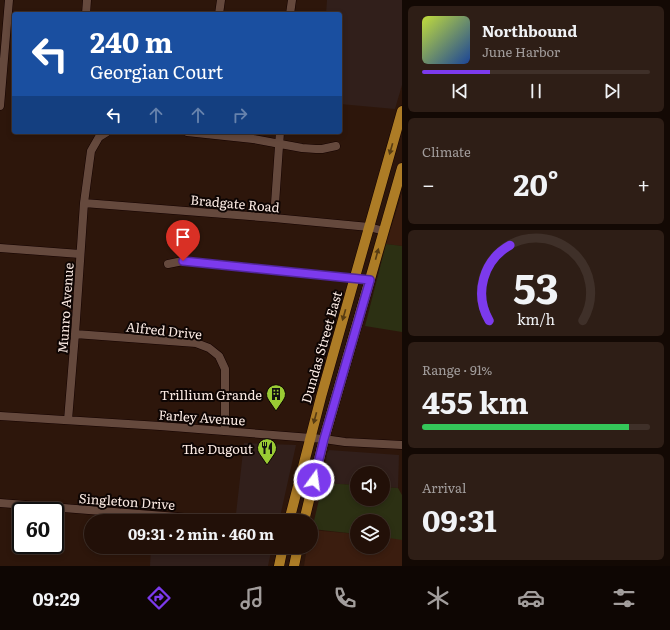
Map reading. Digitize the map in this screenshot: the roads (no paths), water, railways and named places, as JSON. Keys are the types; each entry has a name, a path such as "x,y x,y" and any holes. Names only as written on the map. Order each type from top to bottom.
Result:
{"main road":[{"name":"Dundas Street East","path":"291,514 321,397 402,112"},
{"path":"306,514 324,439 402,168"},
{"path":"321,397 335,401"},
{"path":"279,566 282,554"},
{"path":"294,566 297,554"}],"street":[{"path":"0,106 3,36 9,0"},
{"path":"86,12 87,0"},
{"path":"219,12 221,0"},
{"path":"290,12 292,0"},
{"path":"80,254 84,202 91,151 99,138 104,134"},
{"path":"206,134 253,139 316,150 336,146"},
{"path":"274,218 280,134"},
{"name":"Bradgate Road","path":"84,202 369,227 384,231"},
{"name":"Munro Avenue","path":"0,248 80,254 68,420"},
{"path":"168,264 183,261 370,280"},
{"name":"Alfred Drive","path":"75,334 196,343 209,348 219,356 225,369 225,431"},
{"name":"Farley Avenue","path":"0,416 225,431 346,442 402,445"},
{"name":"Singleton Drive","path":"0,503 139,514"}],"place":[{"name":"Trillium Grande","path":"276,411"},
{"name":"The Dugout","path":"267,465"}]}
